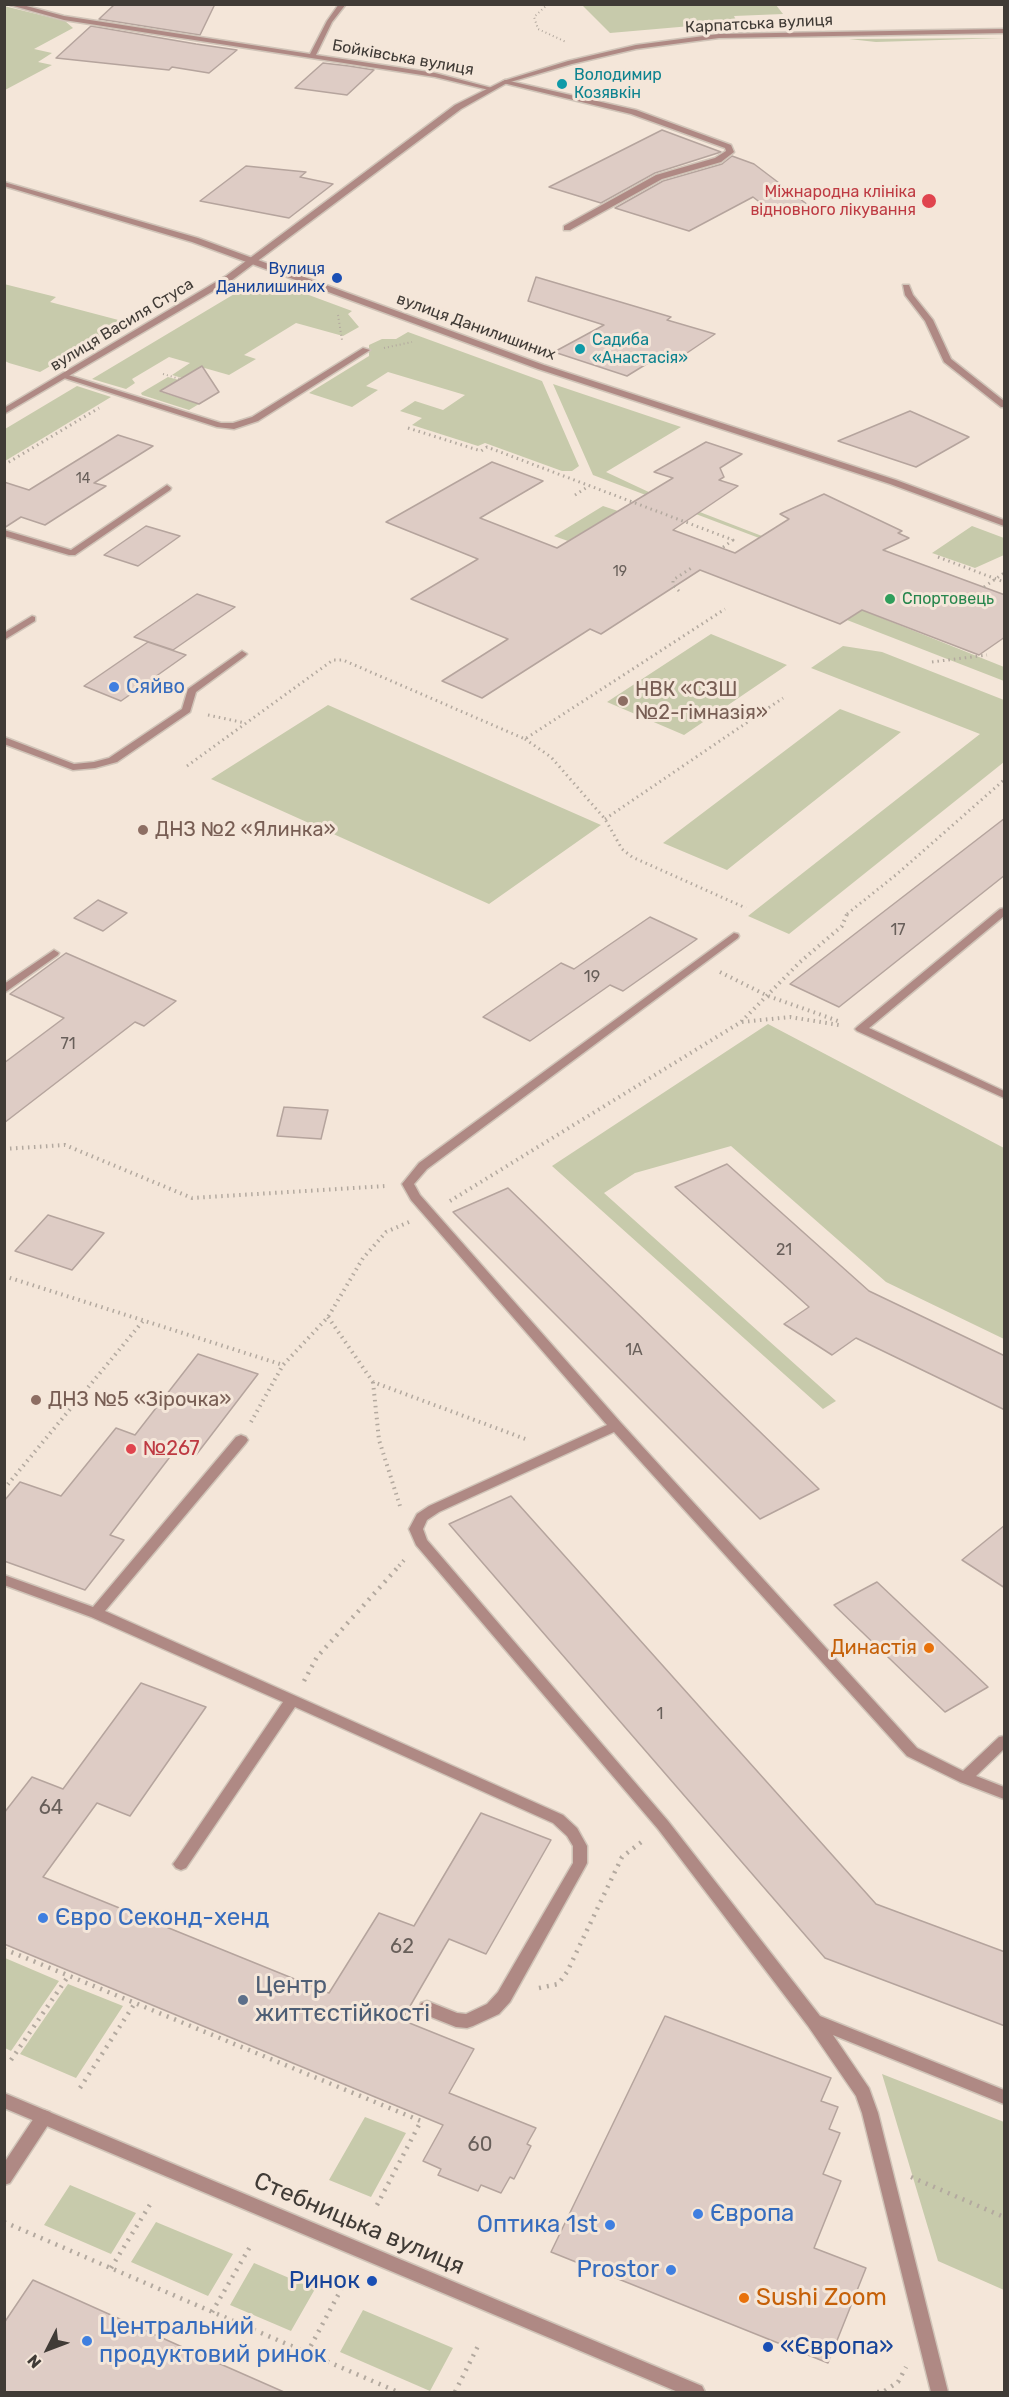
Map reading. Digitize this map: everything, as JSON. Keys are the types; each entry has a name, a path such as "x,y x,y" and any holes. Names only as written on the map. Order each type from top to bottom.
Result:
{"street":[{"name":"Бойківська вулиця","path":"312,56 329,22 343,4"},
{"name":"Бойківська вулиця","path":"13,5 64,18 435,75 489,88"},
{"name":"Карпатська вулиця","path":"254,261 388,158 489,88 570,62 636,47 719,36 1005,31"},
{"path":"505,82 633,112 728,147 730,152 718,160 659,177 567,228"},
{"name":"вулиця Данилишиних","path":"4,184 195,240 541,367 893,482 1005,522"},
{"name":"вулиця Василя Стуса","path":"4,412 254,261"},
{"path":"906,286 909,295 929,320 947,360 1005,405"},
{"path":"65,377 220,425 234,426 255,419 366,350"},
{"path":"4,533 72,554 167,488"},
{"path":"4,637 32,618"},
{"path":"4,740 72,767 95,765 113,759 187,710 191,691 242,654"},
{"path":"1005,911 861,1029 1005,1095"},
{"path":"734,936 423,1166 408,1184 415,1197 616,1426 912,1752 965,1778 1005,1793"},
{"path":"4,990 54,953"},
{"path":"616,1426 434,1509 422,1517 418,1536 663,1825 814,2021 863,2093 940,2392"},
{"path":"96,1613 241,1440"},
{"path":"4,1580 96,1613 558,1819 572,1832 580,1846 580,1863 512,1984 493,2009 467,2021 456,2020 427,2008"},
{"path":"181,1864 292,1701"},
{"path":"965,1778 1005,1742"},
{"path":"814,2021 1005,2097"},
{"name":"Стебницька вулиця","path":"4,2100 696,2392"},
{"path":"4,2178 44,2117"}],"path":[{"path":"548,4 534,17 538,29 567,42"},
{"path":"337,310 342,340 349,360"},
{"path":"366,350 416,341"},
{"path":"163,374 180,379"},
{"path":"4,465 121,394"},
{"path":"408,428 481,451 487,447 733,540 722,548"},
{"path":"575,495 590,486"},
{"path":"938,558 1005,582"},
{"path":"679,591 672,585 673,580 693,567"},
{"path":"984,587 1005,573"},
{"path":"525,739 725,609"},
{"path":"932,662 987,655"},
{"path":"187,766 325,663 343,660 525,739 551,757 605,819 622,849 632,857 746,908"},
{"path":"605,819 783,698"},
{"path":"214,716 245,723"},
{"path":"241,1440 283,1365 328,1317 363,1258 386,1232 430,1214 741,1022 800,962 842,926 847,913 897,874 1005,780"},
{"path":"711,968 768,996 861,1029"},
{"path":"741,1022 790,1017 861,1029"},
{"path":"4,1148 65,1144 192,1198 408,1184"},
{"path":"4,1276 283,1365"},
{"path":"292,1701 317,1657 418,1536 401,1511 379,1440 373,1382 328,1317"},
{"path":"4,1489 143,1321"},
{"path":"373,1382 559,1452"},
{"path":"512,1984 537,1989 558,1984 567,1972 575,1951 622,1857 663,1825"},
{"path":"4,1949 422,2121 376,2207"},
{"path":"11,2060 69,1976"},
{"path":"80,2088 135,2003"},
{"path":"883,2165 1005,2217"},
{"path":"111,2268 151,2203"},
{"path":"4,2222 399,2392"},
{"path":"212,2312 251,2245"},
{"path":"307,2353 344,2284"},
{"path":"455,2392 480,2342"},
{"path":"877,2392 884,2392 898,2382 906,2369 906,2360"}],"green space":[{"path":"582,5 776,5 783,14 734,16 737,22 610,33"},
{"path":"4,6 65,21 73,28 34,49 52,53 38,62 52,65 5,90"},
{"path":"1004,38 876,42 849,39"},
{"path":"271,281 352,311 348,314 359,327 343,336 296,323 244,355 256,359 229,375 201,367 182,378 172,375 190,363 169,357 132,379 135,383 126,389 92,379 251,284"},
{"path":"4,284 56,297 50,302 126,322 40,372 9,363 5,361"},
{"path":"408,332 542,381 579,466 572,471 562,471 485,443 478,446 412,425 422,418 400,411 415,401 443,410 465,395 388,372 366,386 378,390 352,407 309,393 369,356 369,345 382,339 396,339"},
{"path":"168,377 179,380 161,392 199,404 189,410 142,395 141,393"},
{"path":"553,384 681,427 606,472 653,494 762,536 759,538 593,475"},
{"path":"77,386 111,397 5,461 5,429"},
{"path":"603,506 618,511 568,541 554,536"},
{"path":"972,526 1004,538 1004,555 975,568 932,553"},
{"path":"862,610 1004,667 1004,681 847,620"},
{"path":"711,634 787,665 684,735 607,702"},
{"path":"843,646 882,652 1004,700 1004,762 789,934 748,916 980,734 811,668"},
{"path":"328,705 601,825 489,904 211,779"},
{"path":"840,709 901,732 727,870 663,843"},
{"path":"768,1024 1004,1148 1004,1339 886,1282 731,1146 635,1173 604,1193 836,1401 823,1409 552,1166"},
{"path":"5,1958 59,1981 11,2051 5,2048"},
{"path":"68,1984 123,2006 76,2078 20,2054"},
{"path":"882,2074 1004,2122 1004,2290 938,2261"},
{"path":"365,2117 406,2133 371,2197 329,2180"},
{"path":"70,2185 136,2213 111,2254 44,2225"},
{"path":"156,2222 233,2254 208,2296 131,2262"},
{"path":"254,2263 315,2289 291,2331 230,2305"},
{"path":"363,2310 453,2348 430,2391 340,2352"}],"building":[{"path":"115,4 215,4 200,35 99,19"},
{"path":"91,26 237,50 209,73 172,67 169,70 56,58"},
{"path":"323,63 374,70 347,95 295,88"},
{"path":"662,130 721,152 655,173 601,203 549,187"},
{"path":"732,156 754,164 812,208 776,215 753,197 689,231 615,208 663,181 722,164"},
{"path":"246,166 306,172 300,177 333,184 289,218 200,201"},
{"path":"536,277 671,317 667,320 715,334 681,357 666,352 627,376 554,352 604,325 528,301"},
{"path":"202,366 219,392 199,404 160,391"},
{"path":"910,411 969,437 916,467 838,441"},
{"path":"118,435 153,446 94,483 106,486 45,525 21,517 4,528 4,482 29,490"},
{"path":"706,442 742,454 720,468 724,477 719,480 738,486 673,530 735,553 789,519 780,514 824,494 902,531 898,533 909,538 883,550 1005,595 1005,637 979,655 862,610 840,624 700,570 601,634 590,629 482,698 442,681 508,639 411,599 478,559 386,522 492,462 543,481 480,518 557,548 673,478 654,472"},
{"path":"146,526 180,536 138,566 104,555"},
{"path":"197,594 235,607 173,650 134,637"},
{"path":"148,642 186,655 121,701 84,686"},
{"path":"1005,818 1005,875 839,1007 790,984"},
{"path":"98,900 127,913 103,931 74,918"},
{"path":"650,917 697,939 623,991 610,985 530,1041 483,1017 561,963 574,969"},
{"path":"66,953 176,1001 144,1026 135,1022 4,1123 4,1063 64,1018 10,994"},
{"path":"284,1107 328,1110 321,1139 277,1136"},
{"path":"727,1164 869,1291 1005,1356 1005,1410 856,1338 832,1355 784,1324 809,1307 675,1187"},
{"path":"508,1188 819,1489 760,1519 453,1212"},
{"path":"48,1215 104,1233 72,1270 15,1251"},
{"path":"198,1354 258,1374 196,1455 176,1449 110,1535 124,1540 85,1590 4,1561 4,1501 20,1482 61,1496 116,1428 135,1435"},
{"path":"511,1496 876,1904 1005,1952 1005,2026 825,1958 449,1524"},
{"path":"1005,1525 1005,1588 962,1560"},
{"path":"877,1582 988,1687 945,1712 834,1605"},
{"path":"141,1683 206,1707 130,1816 97,1803 43,1877 329,1993 379,1913 414,1926 481,1813 551,1840 486,1954 449,1939 402,2020 474,2049 449,2093 536,2128 527,2144 531,2146 514,2179 510,2177 501,2193 481,2185 478,2191 438,2175 441,2169 423,2161 443,2125 4,1944 4,1813 32,1777 63,1789"},
{"name":"Європа","path":"665,2016 831,2078 821,2101 838,2107 829,2129 840,2133 823,2174 841,2181 814,2248 866,2268 828,2363 551,2252"},
{"name":"Центральний продуктовий ринок","path":"33,2280 284,2392 4,2392 4,2323"}],"place":[{"name":"Володимир Козявкін","path":"562,84"},
{"name":"Міжнародна клініка відновного лікування","path":"929,201"},
{"name":"Вулиця Данилишиних","path":"337,278"},
{"name":"Садиба «Анастасія»","path":"580,349"},
{"name":"Спортовець","path":"890,599"},
{"name":"Сяйво","path":"114,687"},
{"name":"НВК «СЗШ №2-гімназія»","path":"623,701"},
{"name":"ДНЗ №2 «Ялинка»","path":"143,830"},
{"name":"ДНЗ №5 «Зірочка»","path":"36,1400"},
{"name":"№267","path":"131,1449"},
{"name":"Династія","path":"929,1648"},
{"name":"Євро Секонд-хенд","path":"43,1918"},
{"name":"Центр життєстійкості","path":"243,2000"},
{"name":"Європа","path":"698,2214"},
{"name":"Оптика 1st","path":"610,2225"},
{"name":"Prostor","path":"671,2270"},
{"name":"Ринок","path":"372,2281"},
{"name":"Sushi Zoom","path":"744,2298"},
{"name":"Центральний продуктовий ринок","path":"87,2341"},
{"name":"«Європа»","path":"768,2347"}]}
